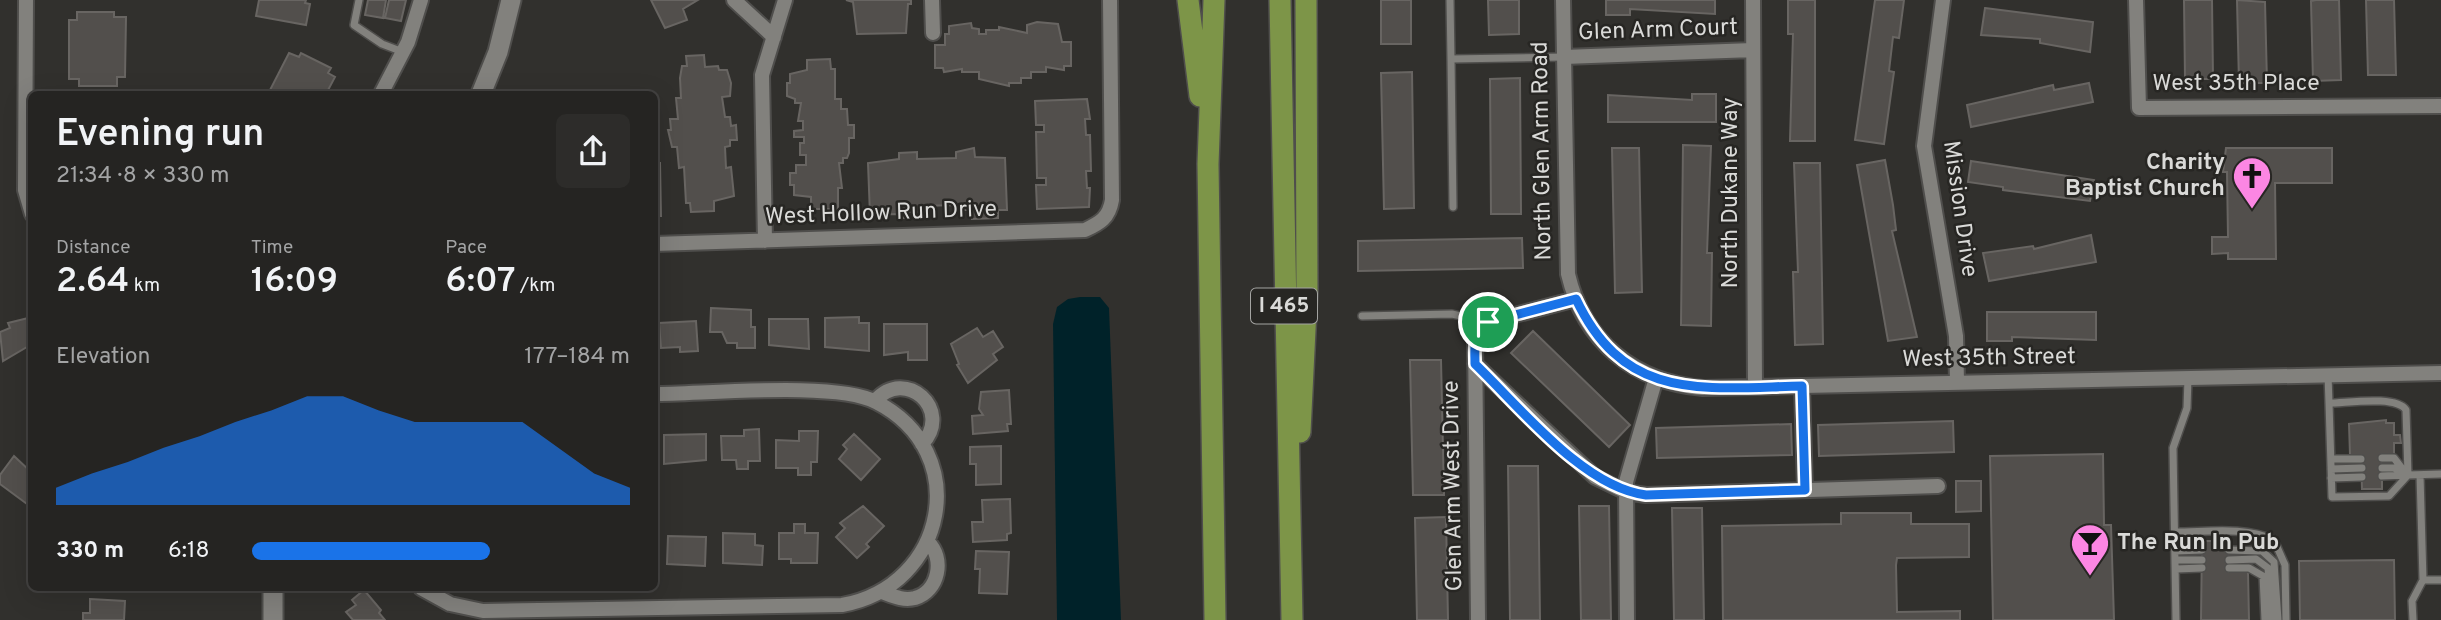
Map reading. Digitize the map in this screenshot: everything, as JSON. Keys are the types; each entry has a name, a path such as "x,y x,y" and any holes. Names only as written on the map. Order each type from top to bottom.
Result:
{"highway":[{"path":"1188,0 1208,164"},
{"path":"1214,0 1208,164 1215,620"},
{"name":"I 465","path":"1279,0 1292,616"},
{"path":"1292,616 1307,289 1306,0"}],"street":[{"path":"26,0 25,190 28,200"},
{"path":"383,91 403,52 421,0"},
{"path":"482,91 498,52 511,0"},
{"path":"734,0 774,37"},
{"path":"765,241 761,85 785,0"},
{"path":"932,0 933,33"},
{"name":"West Hollow Run Drive","path":"658,244 1085,230 1105,219 1112,200 1110,0"},
{"name":"North Glen Arm Road","path":"1563,0 1565,247 1568,274 1576,299"},
{"name":"North Dukane Way","path":"1753,0 1755,387"},
{"name":"Mission Drive","path":"1943,0 1924,146 1956,336 1957,382"},
{"name":"West 35th Place","path":"2136,0 2139,108 2441,106"},
{"name":"Glen Arm Court","path":"1564,57 1753,50"},
{"path":"1488,322 1576,299"},
{"name":"West 35th Street","path":"1576,299 1594,333 1610,351 1631,367 1656,378 1696,387 2441,373"},
{"name":"Glen Arm West Drive","path":"1478,620 1475,338 1480,327 1488,322"},
{"path":"1475,364 1585,469 1626,492 1646,495 1938,486"},
{"path":"1627,620 1626,482 1656,378"},
{"path":"1802,386 1805,490"},
{"path":"875,401 895,388 911,388 925,397 933,420 930,433 922,443"},
{"path":"426,591 450,604 483,611 842,605 882,592 913,565 928,542 937,495 931,462 910,426 875,401 836,391 658,394"},
{"path":"882,592 897,598 913,598 927,590 935,580 938,564 935,551 928,542"},
{"path":"273,591 273,620"}],"lane":[{"path":"359,0 354,25 382,44 403,52"},
{"path":"1450,0 1452,206"},
{"path":"1451,59 1564,57"},
{"path":"1362,316 1452,314 1488,322"},
{"path":"2328,374 2332,497 2389,496 2408,475 2406,410 2392,401 2329,403"},
{"path":"2176,620 2174,448 2187,408 2188,377"},
{"path":"2330,459 2361,458"},
{"path":"2382,458 2394,458 2408,475"},
{"path":"2331,473 2362,472"},
{"path":"2382,472 2408,475 2441,474"},
{"path":"2413,620 2412,601 2423,580 2420,475"},
{"path":"2175,532 2245,532 2274,540 2286,565 2286,620"},
{"path":"2175,551 2202,550"},
{"path":"2229,550 2262,551 2274,562 2278,620"},
{"path":"2265,620 2263,576 2249,568 2229,564 2256,559 2268,568 2272,620"},
{"path":"2176,564 2202,564"},
{"path":"2423,580 2441,580"}],"water":[{"path":"1100,297 1109,308 1121,620 1057,620 1053,324 1057,307 1068,299"}],"building":[{"path":"259,0 306,0 305,3 310,4 306,25 256,16"},
{"path":"368,0 386,0 383,18 365,15"},
{"path":"389,0 406,0 401,21 385,18"},
{"path":"651,0 698,0 683,9 687,20 665,28"},
{"path":"846,0 911,0 911,4 908,4 906,33 857,34 853,2"},
{"path":"1381,0 1411,0 1411,44 1381,44"},
{"path":"1488,0 1519,0 1519,34 1489,35"},
{"path":"1606,0 1715,0 1715,14 1630,9 1630,15 1606,15"},
{"path":"1788,0 1815,0 1815,141 1790,141 1793,34 1788,34"},
{"path":"1875,0 1904,0 1899,38 1893,37 1889,71 1894,72 1884,144 1855,140"},
{"path":"2184,0 2212,0 2213,79 2185,79"},
{"path":"2237,0 2265,2 2267,83 2239,83"},
{"path":"2339,0 2341,80 2313,81 2311,1"},
{"path":"2366,0 2394,0 2396,75 2368,75"},
{"path":"1985,8 2093,22 2090,52 2040,43 2040,39 1981,35"},
{"path":"77,12 114,12 114,17 126,17 125,77 117,77 117,86 79,86 79,79 69,79 69,20 77,20"},
{"path":"1037,22 1058,24 1062,42 1071,42 1071,66 1064,66 1064,70 1046,67 1046,72 1031,72 1031,78 1021,78 1021,83 1009,83 1009,86 979,79 979,72 962,72 962,69 944,72 943,68 935,68 935,45 945,45 945,34 949,34 949,26 971,23 972,28 979,29 979,34 986,34 986,30 999,30 999,27 1027,33 1027,25"},
{"path":"289,53 299,57 301,53 331,68 328,73 335,77 328,91 270,91"},
{"path":"704,55 705,67 718,66 719,70 727,70 731,83 730,96 722,97 725,117 730,117 731,126 736,125 737,140 730,140 730,146 725,147 726,168 731,167 734,196 714,201 714,211 691,212 690,203 686,203 684,167 679,168 677,147 672,147 668,130 671,130 670,119 678,119 676,98 681,98 680,78 682,66 687,66 686,56"},
{"path":"830,59 831,69 835,69 835,99 841,99 841,109 847,109 848,125 854,125 854,138 849,138 847,158 843,158 843,163 839,163 842,188 838,188 838,209 811,209 811,197 794,195 794,185 790,185 790,173 796,173 796,165 806,165 806,155 800,155 800,143 804,143 804,137 794,137 794,131 803,130 803,121 798,121 801,103 795,103 795,99 787,96 787,83 790,83 790,74 807,70 807,60"},
{"path":"1412,72 1414,208 1384,209 1381,73"},
{"path":"1520,78 1521,214 1491,214 1490,79"},
{"path":"2089,83 2093,102 1971,127 1967,105 2053,85 2054,90"},
{"path":"1692,94 1716,94 1716,122 1608,122 1608,95 1692,100"},
{"path":"1087,99 1090,119 1085,119 1086,135 1090,135 1091,171 1086,171 1087,188 1090,188 1089,207 1037,209 1036,185 1046,185 1046,178 1037,178 1036,132 1044,132 1044,125 1036,125 1035,101"},
{"path":"1683,145 1711,146 1707,253 1712,253 1711,326 1681,325"},
{"path":"974,148 975,157 1005,158 1007,210 998,210 998,218 972,219 972,210 958,210 958,205 919,206 919,212 905,212 906,218 897,218 897,214 870,215 868,163 899,159 899,153 917,152 917,159 956,158 956,152"},
{"path":"1612,148 1639,148 1642,292 1615,293"},
{"name":"Charity Baptist Church","path":"2226,148 2332,148 2332,183 2275,183 2276,259 2228,259 2228,253 2212,254 2212,237 2228,237 2227,172 2223,172"},
{"path":"1885,160 1896,230 1892,231 1917,337 1888,341 1857,165"},
{"path":"1971,161 2094,180 2090,201 2003,190 2003,187 1968,182"},
{"path":"658,163 660,163 661,216 658,216"},
{"path":"1794,163 1820,163 1823,344 1795,345 1793,272 1798,272"},
{"path":"2091,235 2096,262 1989,281 1983,253 2033,246 2034,249"},
{"path":"1522,238 1523,268 1358,271 1358,241"},
{"path":"711,308 751,310 751,327 755,327 755,348 737,348 737,343 727,343 722,332 710,332"},
{"path":"1987,312 2096,312 2096,340 2012,337 2012,341 1987,341"},
{"path":"859,317 859,323 869,323 869,351 825,347 825,318"},
{"path":"28,318 28,346 3,361 0,332 10,328 8,323"},
{"path":"769,319 808,319 809,349 769,345"},
{"path":"696,321 698,351 680,352 680,347 661,348 659,323"},
{"path":"884,324 927,324 927,360 908,360 908,352 884,355"},
{"path":"977,328 983,337 993,331 1003,347 993,354 997,360 968,383 957,365 959,364 951,344"},
{"path":"1533,331 1630,425 1609,447 1511,353"},
{"path":"1410,360 1441,360 1444,495 1413,495"},
{"path":"1009,390 1011,424 1007,424 1008,431 973,434 972,416 983,415 979,409 981,392"},
{"path":"2386,420 2386,423 2394,423 2394,435 2400,435 2401,443 2394,443 2394,454 2382,454 2382,489 2362,489 2361,455 2350,455 2349,424"},
{"path":"1953,421 1954,452 1819,456 1818,425"},
{"path":"1791,424 1792,455 1657,458 1656,428"},
{"path":"759,429 760,461 748,461 748,469 737,469 736,460 722,460 721,436 744,436 744,430"},
{"path":"799,431 818,431 817,462 811,462 811,475 798,475 798,468 776,468 776,440 799,441"},
{"path":"706,434 706,460 664,464 664,435"},
{"path":"854,434 880,459 861,480 839,459 847,449 843,445"},
{"path":"1001,446 1001,484 976,485 976,464 970,464 970,447"},
{"path":"2103,454 2104,525 2111,525 2114,620 1993,620 1990,456"},
{"path":"14,456 28,469 27,504 0,484 0,475"},
{"path":"1508,466 1538,466 1540,620 1510,620"},
{"path":"1956,481 1981,481 1981,511 1956,512"},
{"path":"1010,499 1011,533 1007,534 1007,540 973,542 972,522 983,522 982,500"},
{"path":"863,506 884,526 866,544 869,547 857,558 836,537 845,528 840,523"},
{"path":"1579,506 1609,506 1611,620 1581,620"},
{"path":"1672,508 1702,508 1704,620 1674,620"},
{"path":"1841,513 1911,513 1911,524 1969,524 1969,557 1897,558 1896,565 1897,612 1960,611 1960,620 1723,620 1722,526 1841,524"},
{"path":"1446,517 1448,620 1417,620 1415,518"},
{"path":"794,524 805,524 805,533 818,533 817,563 791,563 791,559 779,559 779,533 794,533"},
{"path":"723,533 755,534 755,545 763,546 762,565 723,563"},
{"path":"668,536 706,537 705,566 667,564"},
{"path":"2202,541 2229,541 2229,572 2248,571 2249,620 2201,620"},
{"path":"976,551 1009,552 1007,594 979,593 980,569 975,569"},
{"path":"2394,560 2395,620 2300,620 2299,561"},
{"path":"365,591 381,610 379,613 385,620 353,620 346,612 356,605 352,600"},
{"path":"90,599 125,601 124,620 83,620 83,613 90,613"}],"place":[{"name":"Charity Baptist Church","path":"2252,210"},
{"name":"The Run In Pub","path":"2090,577"}],"route":[{"path":"1576,299 1594,333 1610,351 1637,371 1674,384 1703,388 1802,386 1805,490 1646,495 1626,492 1610,485 1585,469 1475,364 1475,338 1480,327 1488,322 1576,299"}]}
